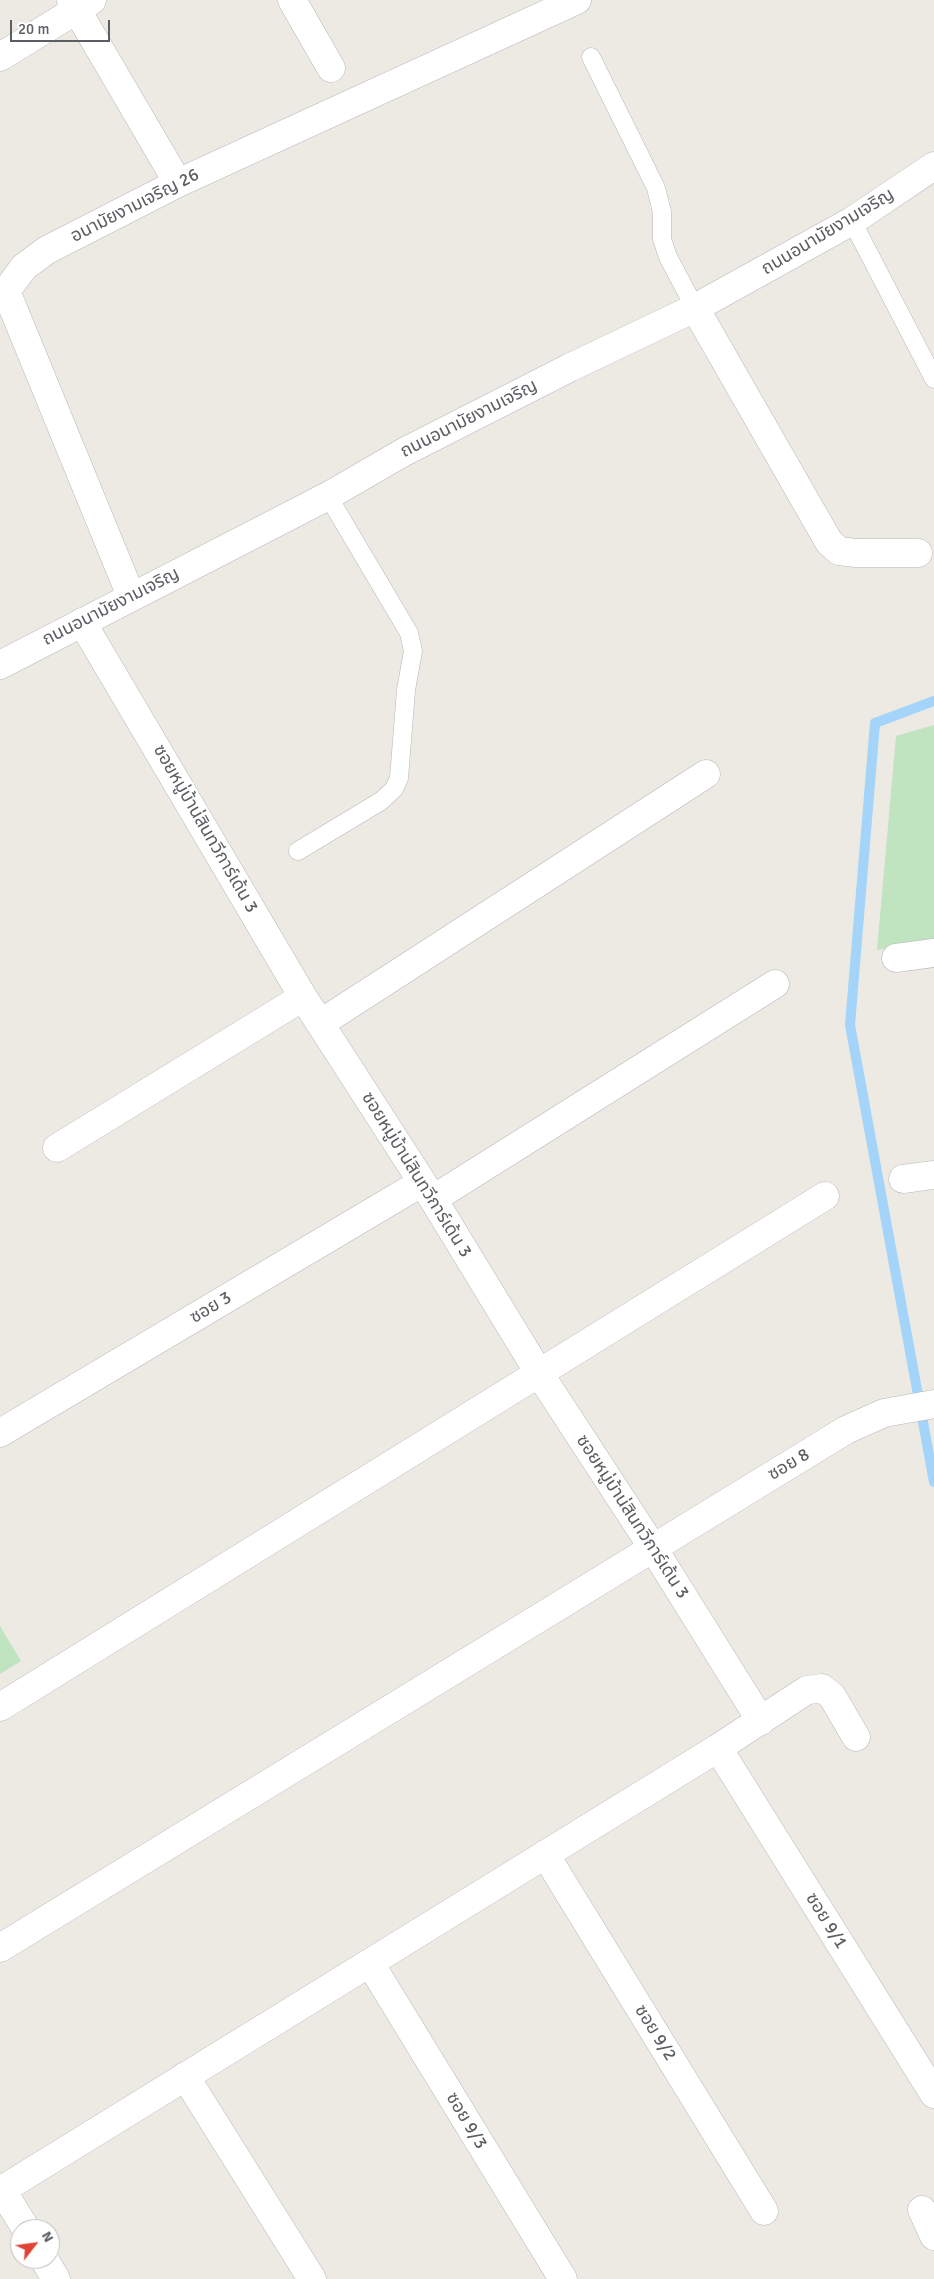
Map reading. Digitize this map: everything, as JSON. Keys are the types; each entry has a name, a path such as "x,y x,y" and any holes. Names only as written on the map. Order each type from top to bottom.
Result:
{"street":[{"path":"292,0 331,68"},
{"name":"อนามัยงามเจริญ 26","path":"132,596 6,291 24,267 47,250 178,183 539,7 577,0"},
{"path":"0,57 80,3 178,183"},
{"name":"ถนนอนามัยงามเจริญ","path":"0,665 328,496 404,452 569,368 695,308 852,221 934,166"},
{"path":"695,308 829,542 839,551 856,553 918,553"},
{"name":"ซอยหมู่บ้าน่สินทวีการ์เด้น 3","path":"82,622 303,997 427,1191 539,1373 653,1548 761,1721"},
{"path":"320,1023 706,774"},
{"path":"896,958 934,953"},
{"name":"ซอย 3","path":"0,1433 427,1191 775,984"},
{"path":"57,1148 303,997"},
{"path":"903,1179 934,1175"},
{"path":"0,1707 825,1196"},
{"name":"ซอย 8","path":"0,1948 846,1430 884,1413 934,1404"},
{"path":"20,2219 1,2190 718,1748 807,1690 822,1688 832,1696 856,1737"},
{"name":"ซอย 9/1","path":"718,1748 934,2094"},
{"name":"ซอย 9/2","path":"545,1854 764,2211"},
{"name":"ซอย 9/3","path":"370,1963 563,2279"},
{"path":"185,2076 312,2279"},
{"path":"922,2210 934,2236"}],"lane":[{"path":"591,57 656,188 662,212 662,239 695,308"},
{"path":"852,221 934,379"},
{"path":"298,851 381,800 394,789 399,778 406,690 413,651 410,633 328,496"}],"green space":[{"path":"934,725 934,942 877,950 896,736"},
{"path":"0,1626 21,1661 0,1674"}],"waterway":[{"path":"934,701 875,723 850,1025 934,1482"}]}
